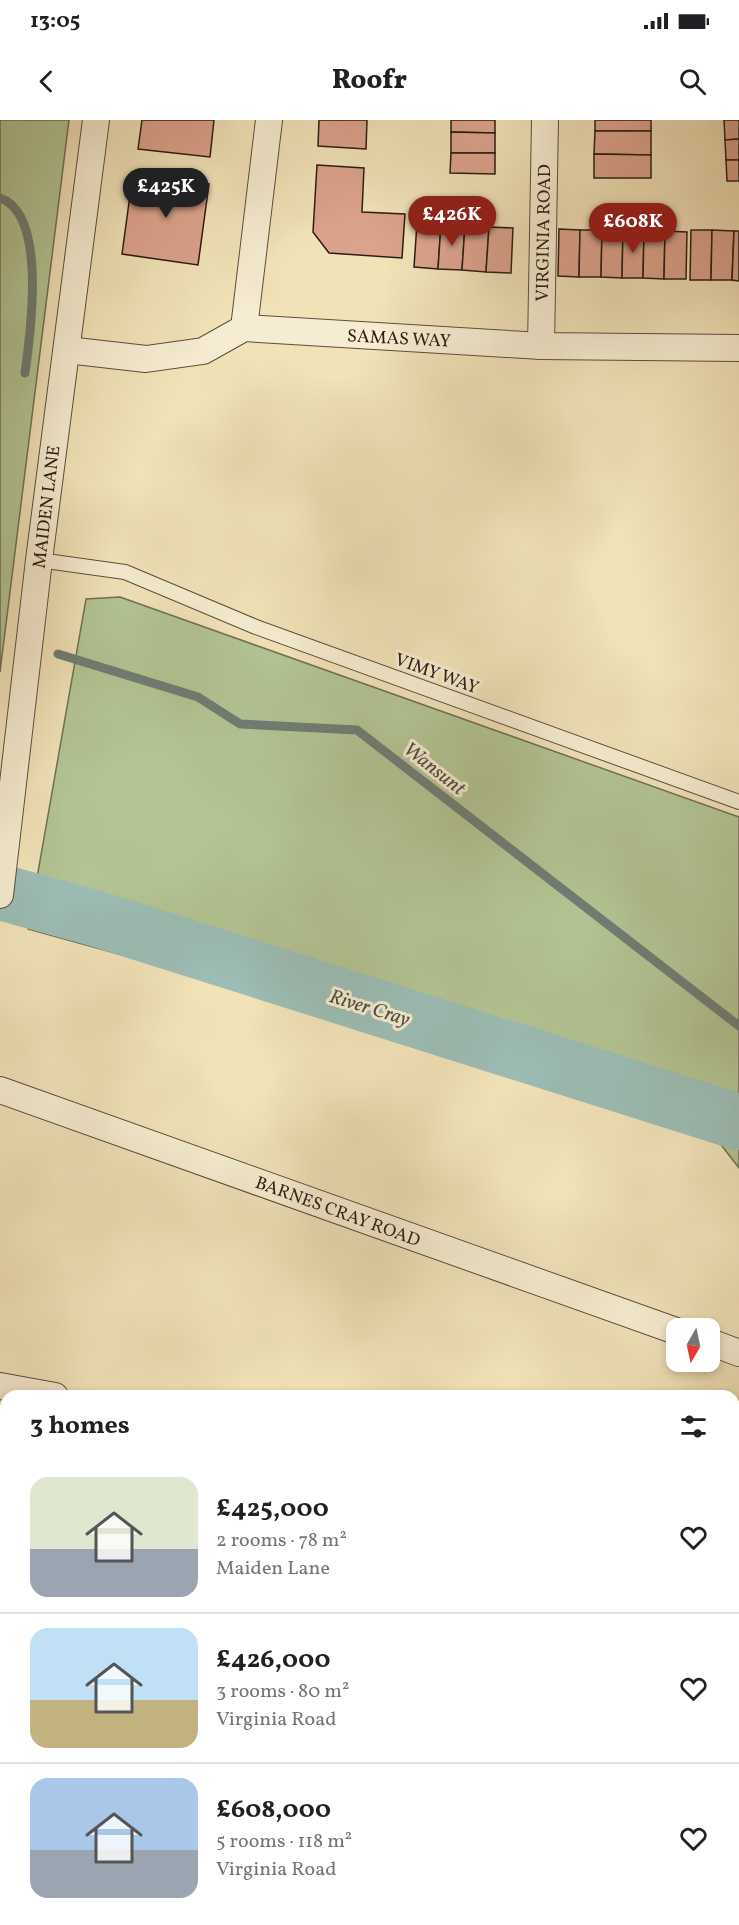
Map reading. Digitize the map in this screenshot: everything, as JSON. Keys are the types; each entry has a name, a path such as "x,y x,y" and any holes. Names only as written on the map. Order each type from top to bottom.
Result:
{"street":[{"name":"MAIDEN LANE","path":"0,895 39,560 96,120"},
{"path":"67,350 146,359 203,351 244,328 268,120"},
{"name":"VIRGINIA ROAD","path":"541,346 545,120"},
{"name":"SAMAS WAY","path":"244,328 541,346 739,348"},
{"name":"BARNES CRAY ROAD","path":"0,1090 666,1327"},
{"path":"720,1346 739,1353"},
{"path":"0,1386 22,1390"}],"lane":[{"name":"VIMY WAY","path":"39,560 125,572 256,627 739,802"}],"green space":[{"path":"0,120 69,120 0,672"},
{"path":"120,597 739,817 739,1168 698,1115 28,929 86,599"}],"building":[{"path":"142,120 214,120 210,157 138,149"},
{"path":"319,120 367,120 366,149 318,146"},
{"path":"451,120 495,120 495,133 451,132"},
{"path":"595,120 651,120 651,131 595,131"},
{"path":"724,120 739,120 739,139 725,140"},
{"path":"595,131 651,131 651,155 594,154"},
{"path":"451,132 495,133 495,153 451,153"},
{"path":"739,139 739,160 726,160 725,140"},
{"path":"451,153 495,153 495,174 450,173"},
{"path":"594,154 651,155 651,178 594,178"},
{"path":"726,160 739,160 739,181 727,181"},
{"path":"317,165 364,168 362,212 405,214 402,258 329,253 313,232"},
{"path":"133,173 209,184 198,265 122,254"},
{"path":"417,223 441,224 438,269 414,267"},
{"path":"441,224 465,225 462,270 438,269"},
{"path":"465,225 489,227 486,272 462,270"},
{"path":"489,227 513,228 511,273 486,272"},
{"path":"559,229 580,230 579,277 558,276"},
{"path":"580,230 602,230 601,277 579,277"},
{"path":"602,230 623,230 622,278 601,277"},
{"path":"623,230 644,231 643,278 622,278"},
{"path":"691,230 712,230 711,280 690,280"},
{"path":"712,230 734,231 732,280 711,280"},
{"path":"644,231 665,231 664,279 643,278"},
{"path":"665,231 687,232 686,279 664,279"},
{"path":"734,231 739,231 739,281 732,280"}],"waterway":[{"path":"0,198 15,209 25,227 30,251 32,306 25,373"},
{"name":"Wansunt","path":"58,654 198,697 240,724 357,730 739,1026"},
{"name":"River Cray","path":"0,892 94,918 739,1122"}]}
